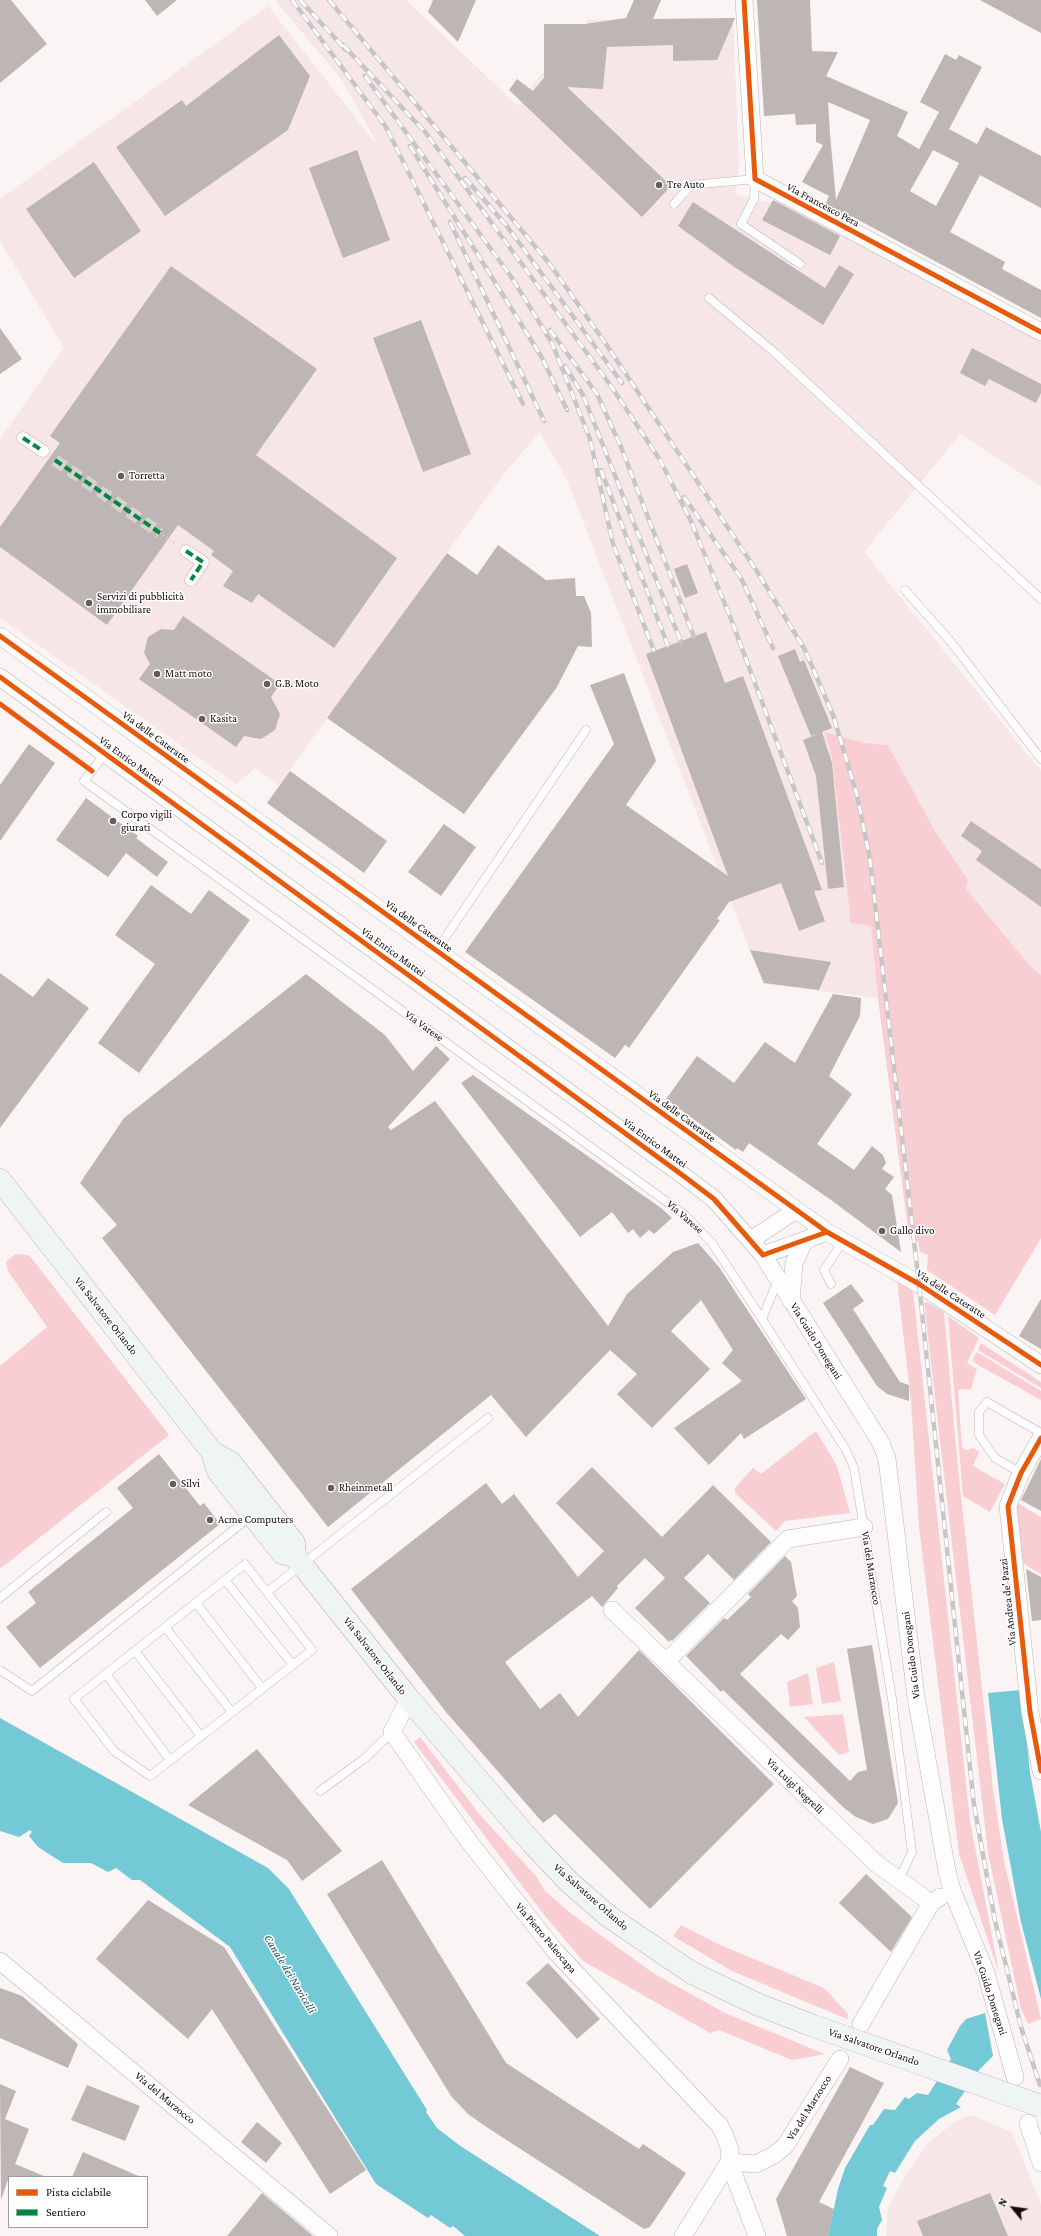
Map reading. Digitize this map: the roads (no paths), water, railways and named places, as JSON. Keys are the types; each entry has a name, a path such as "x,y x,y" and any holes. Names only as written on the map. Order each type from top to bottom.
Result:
{"main road":[{"name":"Via Salvatore Orlando","path":"0,1180 212,1452 218,1471 258,1510 282,1553 299,1561 409,1699 532,1843 569,1882 608,1916 692,1973 759,2005 811,2025 1041,2106"}],"street":[{"path":"744,0 754,179"},
{"name":"Via Francesco Pera","path":"754,179 1041,332"},
{"path":"23,438 43,451"},
{"path":"186,551 203,562 191,580"},
{"name":"Via delle Cateratte","path":"0,636 827,1232 919,1284 1041,1365"},
{"name":"Via Enrico Mattei","path":"0,677 714,1199 763,1256"},
{"path":"750,1240 796,1210"},
{"path":"763,1256 827,1232"},
{"path":"791,1301 794,1263 805,1240"},
{"name":"Via Guido Donegani","path":"763,1256 881,1443 887,1459 916,1697 952,1890 986,1973 1015,2077"},
{"name":"Via Andrea de' Pazzi","path":"1041,1438 1021,1472 1008,1506 1030,1712 1041,1770"},
{"path":"666,1662 788,1540 864,1526"},
{"name":"Via Luigi Negrelli","path":"612,1610 877,1864 931,1903"},
{"path":"1030,1712 1041,1693"},
{"path":"392,1732 409,1699"},
{"name":"Via Pietro Paleocapa","path":"392,1732 467,1839 555,1952 720,2126 730,2150 730,2162"},
{"path":"861,2024 931,1903 952,1890"},
{"name":"Via del Marzocco","path":"0,1961 329,2236"},
{"name":"Via del Marzocco","path":"730,2162 756,2164 774,2155 785,2146 840,2059"},
{"path":"1028,2123 1041,2163"},
{"path":"683,2236 730,2162"},
{"path":"730,2162 757,2236"}],"lane":[{"path":"674,204 691,185 754,179 754,199 741,224 800,264"},
{"path":"709,298 774,352 1041,599"},
{"path":"905,590 951,642 1041,759"},
{"path":"436,951 586,730"},
{"name":"Via Varese","path":"105,754 84,781 686,1215 717,1249 762,1319"},
{"path":"831,1284 824,1270 842,1241"},
{"path":"762,1319 778,1280"},
{"name":"Via del Marzocco","path":"762,1319 846,1450 854,1468 892,1699 912,1852 898,1880"},
{"path":"1021,1472 995,1458 979,1435 980,1412 987,1402 1041,1433"},
{"path":"267,1592 299,1561 488,1418"},
{"path":"0,1670 32,1692 258,1510"},
{"path":"0,1598 106,1512"},
{"path":"245,1564 267,1592 312,1650 150,1776 114,1751 74,1699 245,1564"},
{"path":"225,1580 293,1665"},
{"path":"196,1603 262,1688"},
{"path":"165,1627 232,1712"},
{"path":"135,1651 201,1736"},
{"path":"106,1674 170,1760"},
{"path":"320,1791 364,1759 392,1732"}],"water":[{"path":"1021,1690 1030,1772 1041,1832 1041,1999 1021,1922 1002,1819 988,1693"},
{"name":"Canale dei Navicelli","path":"0,1718 268,1868 289,1889 437,2128 459,2145 600,2236 465,2236 453,2226 450,2228 431,2215 428,2218 376,2184 230,1947 140,1880 132,1880 116,1868 108,1872 91,1863 63,1863 38,1847 29,1836 32,1832 30,1830 19,1837 0,1831"},
{"path":"985,2013 993,2056 980,2069 956,2104 961,2107 939,2119 915,2141 895,2173 890,2171 883,2186 887,2188 879,2207 882,2220 877,2229 877,2236 828,2236 838,2189 845,2168 870,2125 873,2125 884,2109 895,2110 905,2097 909,2099 917,2093 928,2095 951,2059 947,2050 960,2026 966,2019"}],"tunnel":[{"path":"55,460 160,533"}],"railway":[{"path":"292,0 386,127 523,404"},
{"path":"300,0 346,50"},
{"path":"329,0 549,263 606,344 758,573 805,650 833,715 857,795 870,860 919,1284 974,1805 995,1921 1021,2027 1040,2085"},
{"path":"343,45 426,133 611,386 660,460 691,521 731,619 822,863"},
{"path":"365,76 512,278 552,343 590,439 613,544 654,651"},
{"path":"410,146 541,356 567,410"},
{"path":"465,178 506,225 622,383"},
{"path":"450,222 544,421"},
{"path":"550,330 597,394 621,447 694,637"},
{"path":"565,366 583,395 681,642"},
{"path":"601,470 668,646"},
{"path":"684,497 741,578 773,648"}],"place":[{"name":"Tre Auto","path":"659,185"},
{"name":"Torretta","path":"121,476"},
{"name":"Servizi di pubblicità immobiliare","path":"89,603"},
{"name":"Matt moto","path":"157,674"},
{"name":"G.B. Moto","path":"267,684"},
{"name":"Kasita","path":"202,719"},
{"name":"Corpo vigili giurati","path":"113,821"},
{"name":"Gallo divo","path":"882,1231"},
{"name":"Silvi","path":"173,1484"},
{"name":"Rheinmetall","path":"331,1488"},
{"name":"Acme Computers","path":"210,1520"}]}
